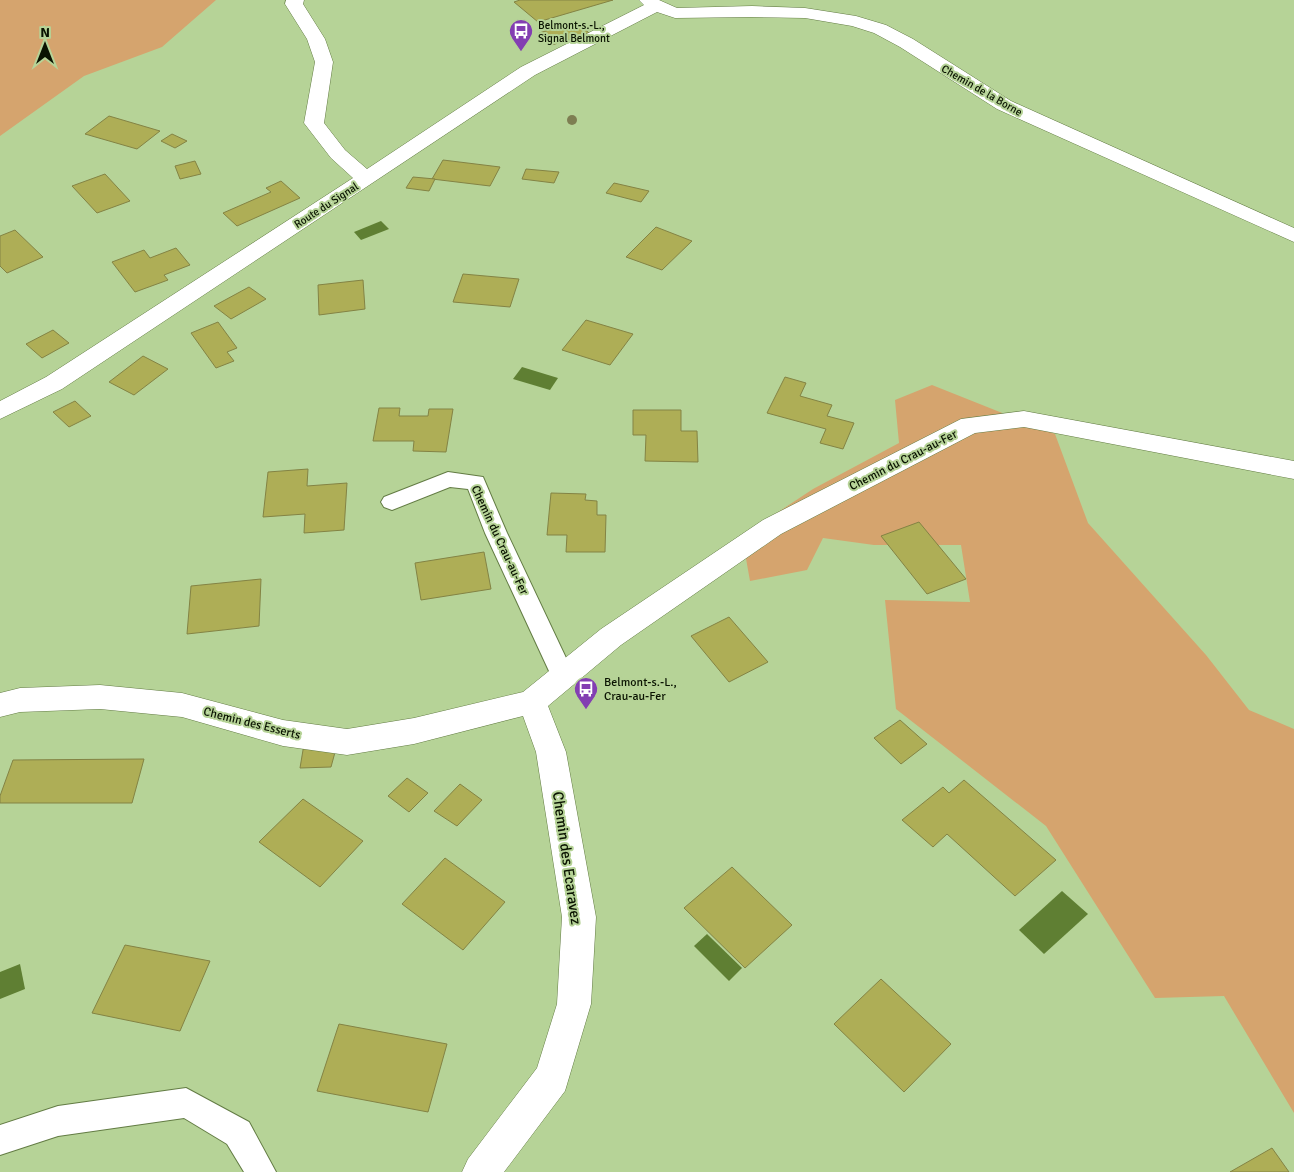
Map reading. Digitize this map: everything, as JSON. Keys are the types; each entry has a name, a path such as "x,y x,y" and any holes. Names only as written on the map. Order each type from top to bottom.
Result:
{"street":[{"path":"295,0 294,4 316,39 324,62 314,123 338,154 365,179"},
{"name":"Route du Signal","path":"0,411 54,383 528,71 652,3"},
{"name":"Chemin de la Borne","path":"652,3 675,13 743,12 833,17 881,29 899,38 1004,105 1294,236"},
{"name":"Chemin du Crau-au-Fer","path":"532,702 611,637 772,527 970,426 1024,419 1294,470"},
{"name":"Chemin des Esserts","path":"0,705 20,700 100,698 182,705 282,733 347,742 414,731 532,702"},
{"name":"Chemin des Ecaravez","path":"481,1172 552,1078 574,1004 579,917 551,752 532,702"}],"lane":[{"name":"Chemin du Crau-au-Fer","path":"392,502 448,479 476,482 496,533 563,676"},
{"path":"0,1140 58,1121 186,1103 238,1133 261,1172"}],"shaded area":[{"path":"0,0 216,0 162,47 84,76 0,136"},
{"path":"381,221 389,229 361,240 354,232"},
{"path":"522,367 558,378 550,390 513,379"},
{"path":"932,385 1055,434 1088,523 1206,655 1249,710 1294,729 1294,1113 1224,996 1155,998 1046,826 896,709 885,600 970,602 961,545 874,545 823,538 807,570 750,581 742,536 813,489 899,443 895,400"},
{"path":"1062,891 1088,914 1044,954 1019,930"},
{"path":"707,934 742,968 729,981 694,946"},
{"path":"20,964 25,989 0,999 0,972"}],"building":[{"path":"520,0 613,0 538,22 514,2"},
{"path":"576,22 589,33 552,45 539,33"},
{"path":"109,116 160,131 137,149 85,134"},
{"path":"172,134 187,141 175,148 161,141"},
{"path":"443,160 500,167 490,186 432,179"},
{"path":"195,161 201,174 180,179 175,166"},
{"path":"526,169 559,172 554,183 522,179"},
{"path":"105,174 130,201 97,213 72,186"},
{"path":"413,177 435,179 429,191 406,188"},
{"path":"281,181 300,198 237,226 223,213 271,192 266,188"},
{"path":"614,183 649,191 641,202 606,193"},
{"path":"656,227 692,241 662,270 626,257"},
{"path":"15,230 43,257 7,273 0,266 0,236"},
{"path":"176,248 190,265 164,275 168,280 135,292 112,262 144,250 150,258"},
{"path":"463,274 519,279 510,307 453,302"},
{"path":"363,280 365,309 319,315 318,285"},
{"path":"249,287 266,299 231,319 214,306"},
{"path":"586,320 633,334 610,365 562,350"},
{"path":"218,322 237,348 227,352 234,361 216,368 191,333"},
{"path":"53,330 69,343 42,358 26,344"},
{"path":"143,356 168,369 134,395 109,382"},
{"path":"785,377 806,383 800,396 832,405 827,416 854,423 843,449 820,443 826,429 767,413"},
{"path":"75,401 91,416 69,427 53,412"},
{"path":"379,408 400,408 399,416 428,416 429,409 453,409 446,452 413,451 414,441 373,441"},
{"path":"633,410 681,410 681,431 697,431 698,462 645,461 646,435 633,435"},
{"path":"308,469 307,486 347,483 344,530 304,533 305,514 263,517 268,472"},
{"path":"551,493 586,494 585,500 597,501 597,515 606,515 605,552 566,552 567,535 547,535"},
{"path":"919,522 966,579 927,594 881,536"},
{"path":"484,552 491,589 421,600 415,563"},
{"path":"261,579 259,626 187,634 191,586"},
{"path":"729,617 768,662 729,682 691,636"},
{"path":"900,720 927,744 901,764 874,738"},
{"path":"304,744 337,745 331,767 300,768"},
{"path":"144,759 132,803 0,803 0,796 13,760"},
{"path":"407,778 428,793 409,812 388,796"},
{"path":"964,780 1056,860 1015,896 947,834 933,847 902,820 943,787 949,793"},
{"path":"460,784 482,800 457,826 434,811"},
{"path":"303,799 363,841 320,887 259,842"},
{"path":"445,858 505,902 463,950 402,904"},
{"path":"732,867 792,925 745,968 684,908"},
{"path":"125,945 210,961 180,1031 92,1013"},
{"path":"881,979 951,1044 904,1092 834,1024"},
{"path":"339,1024 447,1044 428,1112 317,1091"},
{"path":"1272,1148 1289,1172 1230,1172"}],"place":[{"name":"Belmont-s.-L., Signal Belmont","path":"521,52"},
{"name":"Belmont-s.-L., Crau-au-Fer","path":"586,710"}]}
